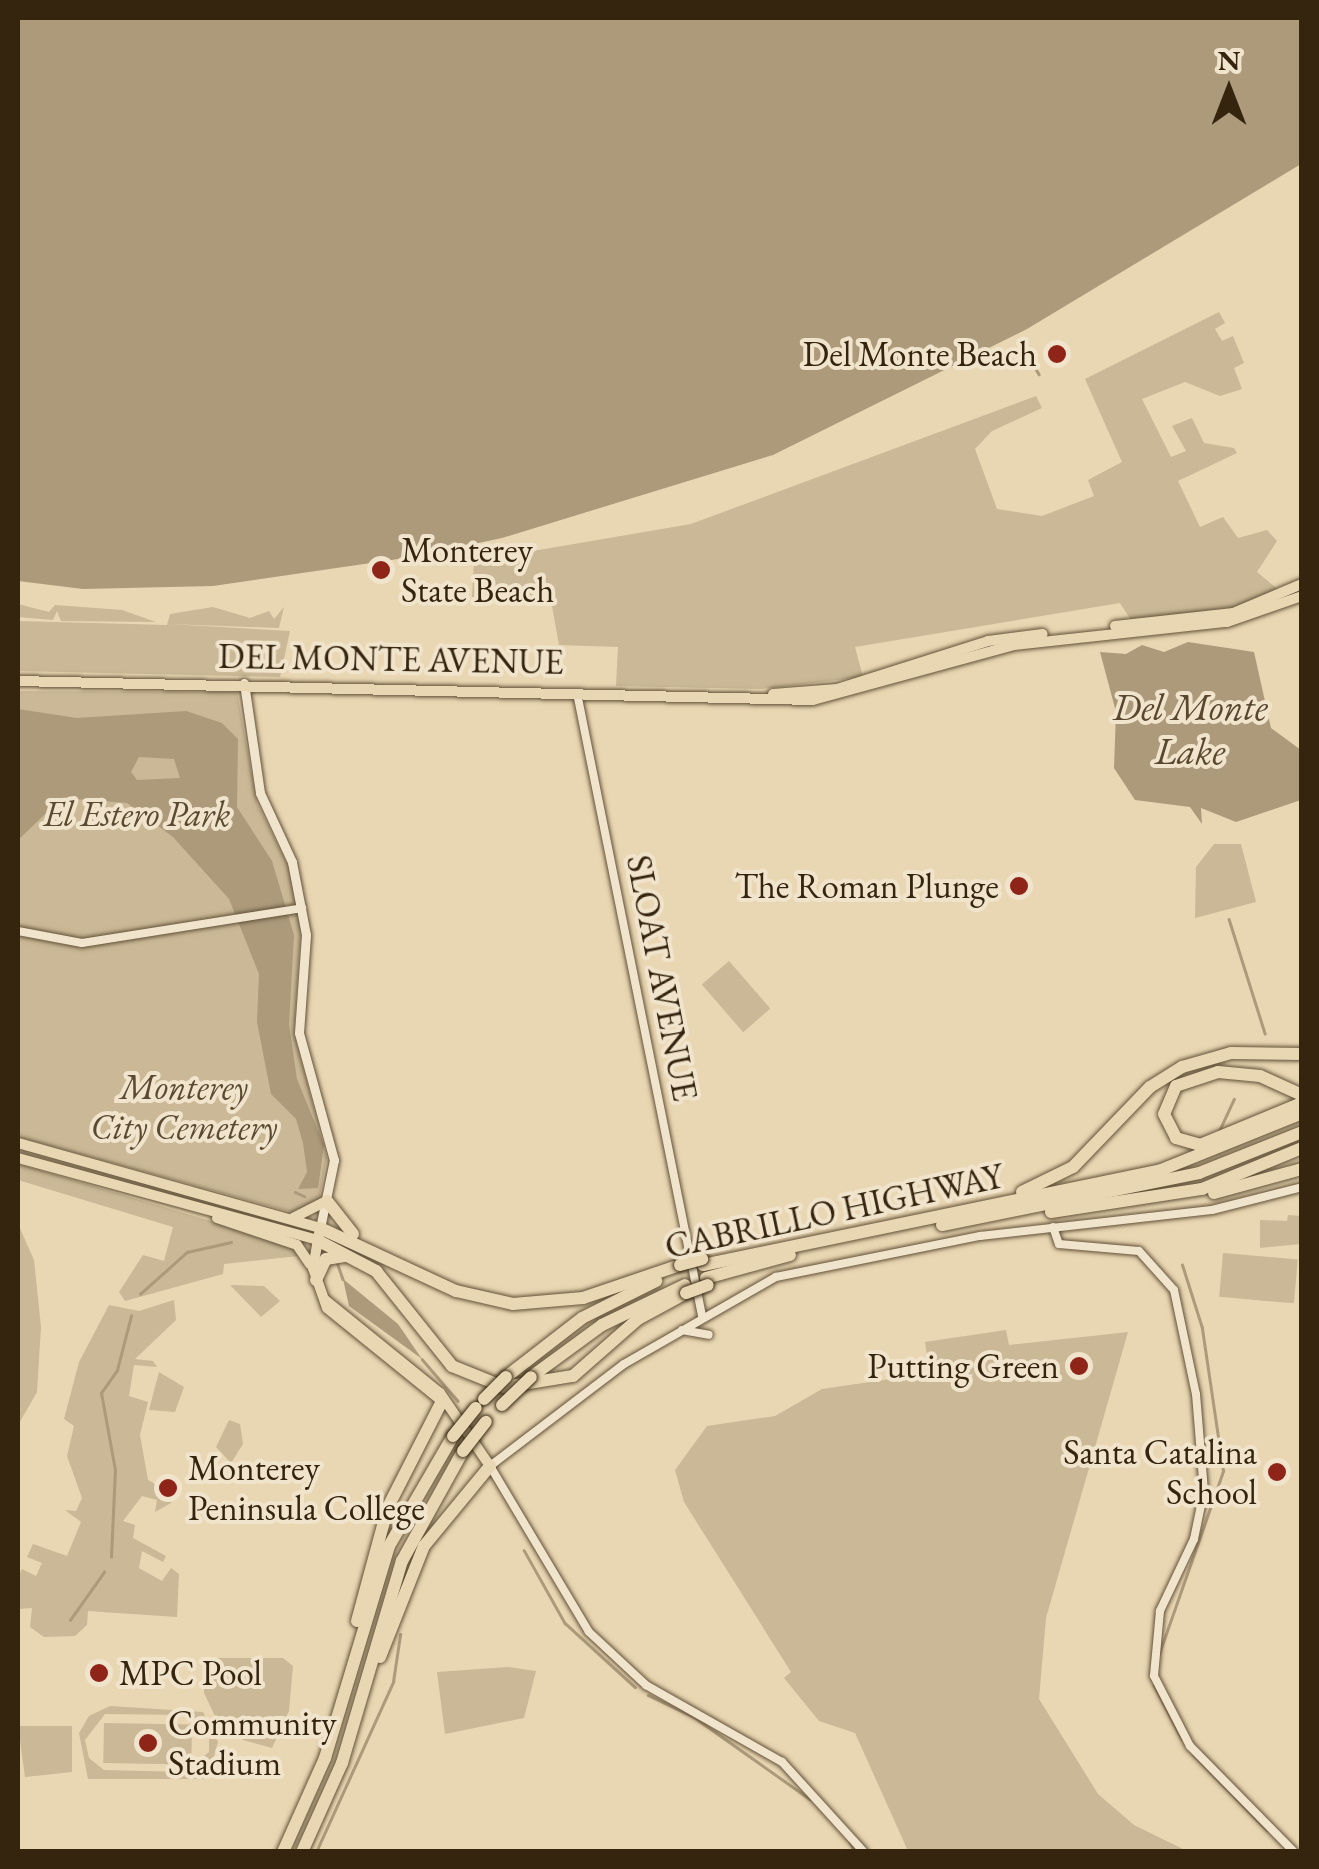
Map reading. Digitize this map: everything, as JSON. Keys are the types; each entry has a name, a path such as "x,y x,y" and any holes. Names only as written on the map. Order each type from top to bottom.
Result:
{"highway":[{"path":"1123,1117 1154,1084 1198,1060 1302,1054"},
{"path":"928,1219 1046,1183 1162,1085 1210,1068 1255,1069 1301,1093"},
{"path":"1301,1093 1260,1076 1212,1073 1176,1086 1164,1114 1174,1136 1197,1146 1302,1103"},
{"name":"CABRILLO HIGHWAY","path":"282,1852 342,1702 390,1546 453,1436 506,1377 582,1318 746,1256 1183,1164 1302,1112"},
{"name":"CABRILLO HIGHWAY","path":"302,1852 360,1700 406,1550 463,1451 531,1378 592,1331 694,1277 1200,1174 1302,1132"},
{"path":"1162,1196 1235,1178 1302,1148"},
{"path":"970,1220 1162,1196 1211,1194 1302,1168"},
{"path":"327,1201 371,1248"},
{"path":"318,1234 371,1248 467,1295 525,1305 694,1277"},
{"path":"318,1234 367,1264 448,1362 512,1388 573,1376 694,1277"},
{"path":"316,1280 331,1256 367,1264"},
{"path":"342,1702 381,1524 442,1401"},
{"path":"360,1700 422,1550 490,1466"}],"main road":[{"name":"DEL MONTE AVENUE","path":"763,696 837,689 1004,638 1233,613 1302,584"},
{"name":"DEL MONTE AVENUE","path":"18,681 244,682 838,696 996,648 1248,618 1302,596"},
{"path":"244,682 263,806 290,857 302,908 307,947 298,1026 332,1151 327,1201 318,1234 316,1280"},
{"path":"18,1143 285,1218 318,1234"},
{"path":"18,1158 174,1201 318,1234"},
{"path":"174,1201 297,1245 325,1300 359,1338 442,1401 490,1466"},
{"path":"285,1218 306,1216 327,1201"}],"street":[{"name":"SLOAT AVENUE","path":"576,692 702,1316"},
{"path":"18,930 82,943 302,908"},
{"path":"864,1852 782,1762 646,1686 589,1632 490,1466 548,1416 678,1330 723,1304 798,1270 1052,1227 1206,1212 1302,1188"},
{"path":"1052,1227 1059,1244 1139,1252 1174,1290 1196,1394 1204,1491 1194,1538 1160,1611 1154,1676 1190,1746 1294,1852"},
{"path":"694,1277 723,1304"},
{"path":"678,1330 710,1335"}],"green space":[{"path":"1219,312 1225,323 1215,329 1222,341 1233,336 1244,363 1234,368 1242,389 1220,396 1185,382 1142,399 1171,457 1186,451 1172,426 1192,418 1204,443 1234,448 1237,453 1178,481 1200,527 1223,517 1238,538 1267,530 1277,541 1257,572 1280,591 1224,611 1131,620 1120,603 855,647 863,677 761,689 616,686 618,647 559,645 551,600 472,597 474,561 691,524 1036,396 1042,408 992,431 975,449 997,509 1042,516 1094,496 1088,480 1122,462 1085,379"},
{"path":"18,604 49,612 55,605 122,610 156,622 61,621 57,611 53,620 18,617"},
{"path":"213,607 250,618 269,611 274,619 284,607 279,628 168,624 290,631 280,677 18,671 18,621 167,625 170,614"},
{"path":"18,691 237,692 257,803 289,868 301,927 294,1033 327,1158 319,1200 299,1214 18,1137"},
{"path":"1214,844 1241,844 1256,902 1195,918 1196,867"},
{"path":"729,961 770,1009 743,1032 702,985"},
{"path":"18,1164 292,1245 299,1256 224,1264 223,1274 125,1301 119,1292 143,1255 164,1261 173,1227 18,1180"},
{"path":"1288,1215 1301,1216 1301,1244 1260,1248 1260,1220 1287,1221"},
{"path":"18,1224 34,1260 41,1327 37,1392 18,1425"},
{"path":"1223,1253 1298,1260 1294,1303 1219,1297"},
{"path":"230,1285 264,1286 280,1301 261,1317"},
{"path":"174,1300 176,1320 135,1359 153,1361 157,1367 134,1365 129,1396 148,1402 140,1435 148,1480 169,1492 171,1503 155,1512 157,1500 142,1496 123,1521 135,1525 133,1538 166,1556 163,1562 142,1551 139,1568 162,1581 171,1568 179,1574 177,1617 88,1611 87,1625 75,1636 44,1637 30,1627 32,1608 18,1609 18,1577 22,1569 36,1576 42,1563 27,1557 33,1544 67,1556 81,1522 65,1510 76,1511 82,1498 67,1456 74,1426 64,1419 79,1362 109,1305 139,1311"},
{"path":"1006,1330 1009,1345 1128,1332 1046,1618 1039,1699 1098,1794 1134,1825 1187,1851 908,1851 855,1733 819,1721 784,1678 791,1672 684,1502 675,1470 707,1426 775,1416 822,1389 918,1375 929,1370 925,1342"},
{"path":"159,1372 184,1387 175,1412 149,1410"},
{"path":"229,1420 240,1424 243,1444 231,1463 216,1447"},
{"path":"205,1658 283,1658 293,1666 289,1711 272,1748 243,1740 215,1716 204,1693"},
{"path":"508,1667 536,1671 524,1718 445,1734 437,1672"},
{"path":"110,1706 203,1712 218,1742 207,1779 88,1779 79,1733 89,1716","holes":["105,1714 191,1715 209,1731 209,1752 185,1772 104,1770 89,1758 85,1740"]},
{"name":"Community Stadium","path":"104,1723 192,1725 191,1765 103,1763"},
{"path":"18,1726 72,1726 72,1772 25,1777"}],"water":[{"path":"18,18 1301,18 1301,164 1027,329 773,455 502,538 412,557 213,586 83,589 18,581"},
{"name":"Del Monte Lake","path":"1188,642 1254,652 1271,728 1301,750 1301,800 1236,822 1201,808 1202,824 1190,807 1135,800 1114,768 1116,712 1100,652 1126,654 1142,645 1164,652"},
{"path":"18,709 77,718 186,711 222,723 238,739 237,807 272,861 294,935 289,1024 297,1079 324,1145 318,1188 298,1189 307,1172 303,1143 296,1119 271,1094 257,1022 259,974 229,899 173,837 127,803 62,798 18,840","holes":["139,757 174,759 180,778 137,780 131,772"]},
{"path":"343,1279 398,1324 422,1359 349,1306"}],"waterway":[{"path":"1032,362 1039,374"},
{"path":"1229,919 1265,1033"},
{"path":"1219,1131 1234,1099"},
{"path":"295,1192 304,1196"},
{"path":"140,1294 187,1252 231,1242"},
{"path":"337,1262 343,1279"},
{"path":"1159,1654 1223,1471 1202,1328 1182,1265"},
{"path":"111,1557 115,1470 101,1393 117,1370 131,1316"},
{"path":"422,1359 458,1401"},
{"path":"524,1550 565,1623 635,1687"},
{"path":"70,1620 104,1572"},
{"path":"316,1852 393,1682 400,1635"},
{"path":"1154,1685 1182,1739"},
{"path":"648,1695 694,1717 810,1799"},
{"path":"1193,1754 1267,1830"},
{"path":"850,1842 855,1852"}],"place":[{"name":"Del Monte Beach","path":"1057,354"},
{"name":"Monterey State Beach","path":"381,570"},
{"name":"The Roman Plunge","path":"1019,886"},
{"name":"Putting Green","path":"1079,1366"},
{"name":"Santa Catalina School","path":"1277,1472"},
{"name":"Monterey Peninsula College","path":"168,1488"},
{"name":"MPC Pool","path":"99,1673"},
{"name":"Community Stadium","path":"148,1743"}],"park label":[{"name":"El Estero Park","path":"137,814"},
{"name":"Monterey City Cemetery","path":"184,1107"}]}
